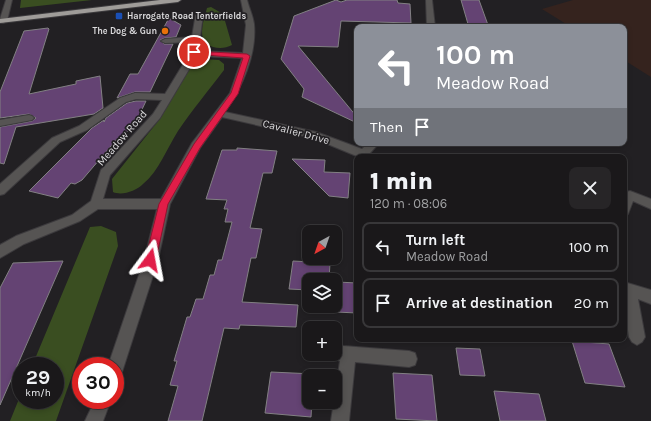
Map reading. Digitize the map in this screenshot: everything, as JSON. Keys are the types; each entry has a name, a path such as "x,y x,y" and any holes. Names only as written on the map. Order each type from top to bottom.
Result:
{"highway":[{"path":"2,21 178,0"}],"street":[{"path":"2,21 9,0"},
{"path":"119,357 150,260 164,204 196,146 221,114 234,94 247,56 250,25 244,0"},
{"path":"430,1 431,24"},
{"name":"Meadow Road","path":"96,204 105,173 157,116 194,52 199,15"},
{"path":"165,41 196,38"},
{"path":"194,52 247,56"},
{"path":"0,191 56,140 84,128 123,100 136,96 168,97"},
{"name":"Cavalier Drive","path":"221,114 297,131 344,145 363,154"},
{"path":"0,123 29,118"},
{"path":"627,203 630,195 651,204"},
{"path":"0,252 20,240 76,218 96,204 164,204"},
{"path":"627,289 651,297"},
{"path":"627,289 637,337"},
{"path":"340,421 346,391 342,350 409,359"},
{"path":"94,421 99,409"}],"shaded area":[{"path":"573,0 651,0 651,77 627,62 627,24 566,24 542,9"}],"green space":[{"path":"21,0 92,0 20,8"},
{"path":"211,7 223,14 232,45 223,48 216,48 207,44 204,40 202,36 203,24 207,8"},
{"path":"201,59 219,60 224,64 224,70 183,123 149,179 133,191 125,193 113,192 112,179 159,120 191,65"},
{"path":"101,226 116,232 118,246 79,357 72,357 72,376 64,398 64,357 36,357 90,227"},
{"path":"15,409 60,409 56,421 10,421"}],"building":[{"path":"336,0 341,2 347,0 397,0 398,3 410,4 411,23 341,21 338,47 298,46 354,113 354,122 302,97 304,89 281,59 294,16"},
{"path":"461,0 479,0 488,24 468,24"},
{"path":"169,18 181,25 176,37 160,40 164,44 173,44 150,92 135,92 117,98 130,74 138,74"},
{"path":"49,29 29,94 76,84 76,81 100,76 103,108 94,114 16,127 4,164 0,163 0,127 32,121 36,118 29,114 0,118 0,92 24,31"},
{"path":"146,101 137,120 120,140 117,139 82,180 75,184 71,183 58,198 29,191 92,128 104,120 104,122 106,118 127,103"},
{"path":"237,148 277,151 272,173 263,173 250,228 262,229 256,258 251,258 242,302 298,305 296,327 240,325 239,329 224,328 202,421 168,421 178,386 170,385 177,361 174,361 187,317 190,317 196,299 203,299 210,275 214,275 218,260 222,260 232,222 225,222 228,209 224,209 227,200 206,199 222,150 237,150"},
{"path":"292,159 325,160 324,172 350,173 348,198 329,196"},
{"path":"63,261 21,357 12,357 12,378 0,405 0,288 13,263"},
{"path":"293,261 302,261 302,265 330,265 329,273 302,273 302,290 289,289"},
{"path":"342,282 354,283 354,313 342,312"},
{"path":"572,342 609,344 625,387 585,383"},
{"path":"456,348 480,349 485,376 460,375"},
{"path":"271,372 302,373 302,409 312,409 311,417 265,413"},
{"path":"393,373 432,375 437,421 396,419"},
{"path":"494,391 539,394 546,421 500,421"}],"place":[{"name":"Harrogate Road Tenterfields","path":"119,16"},
{"name":"The Dog & Gun","path":"165,31"}],"route":[{"path":"150,260 164,204 196,146 221,114 234,94 247,56 194,52"}]}
